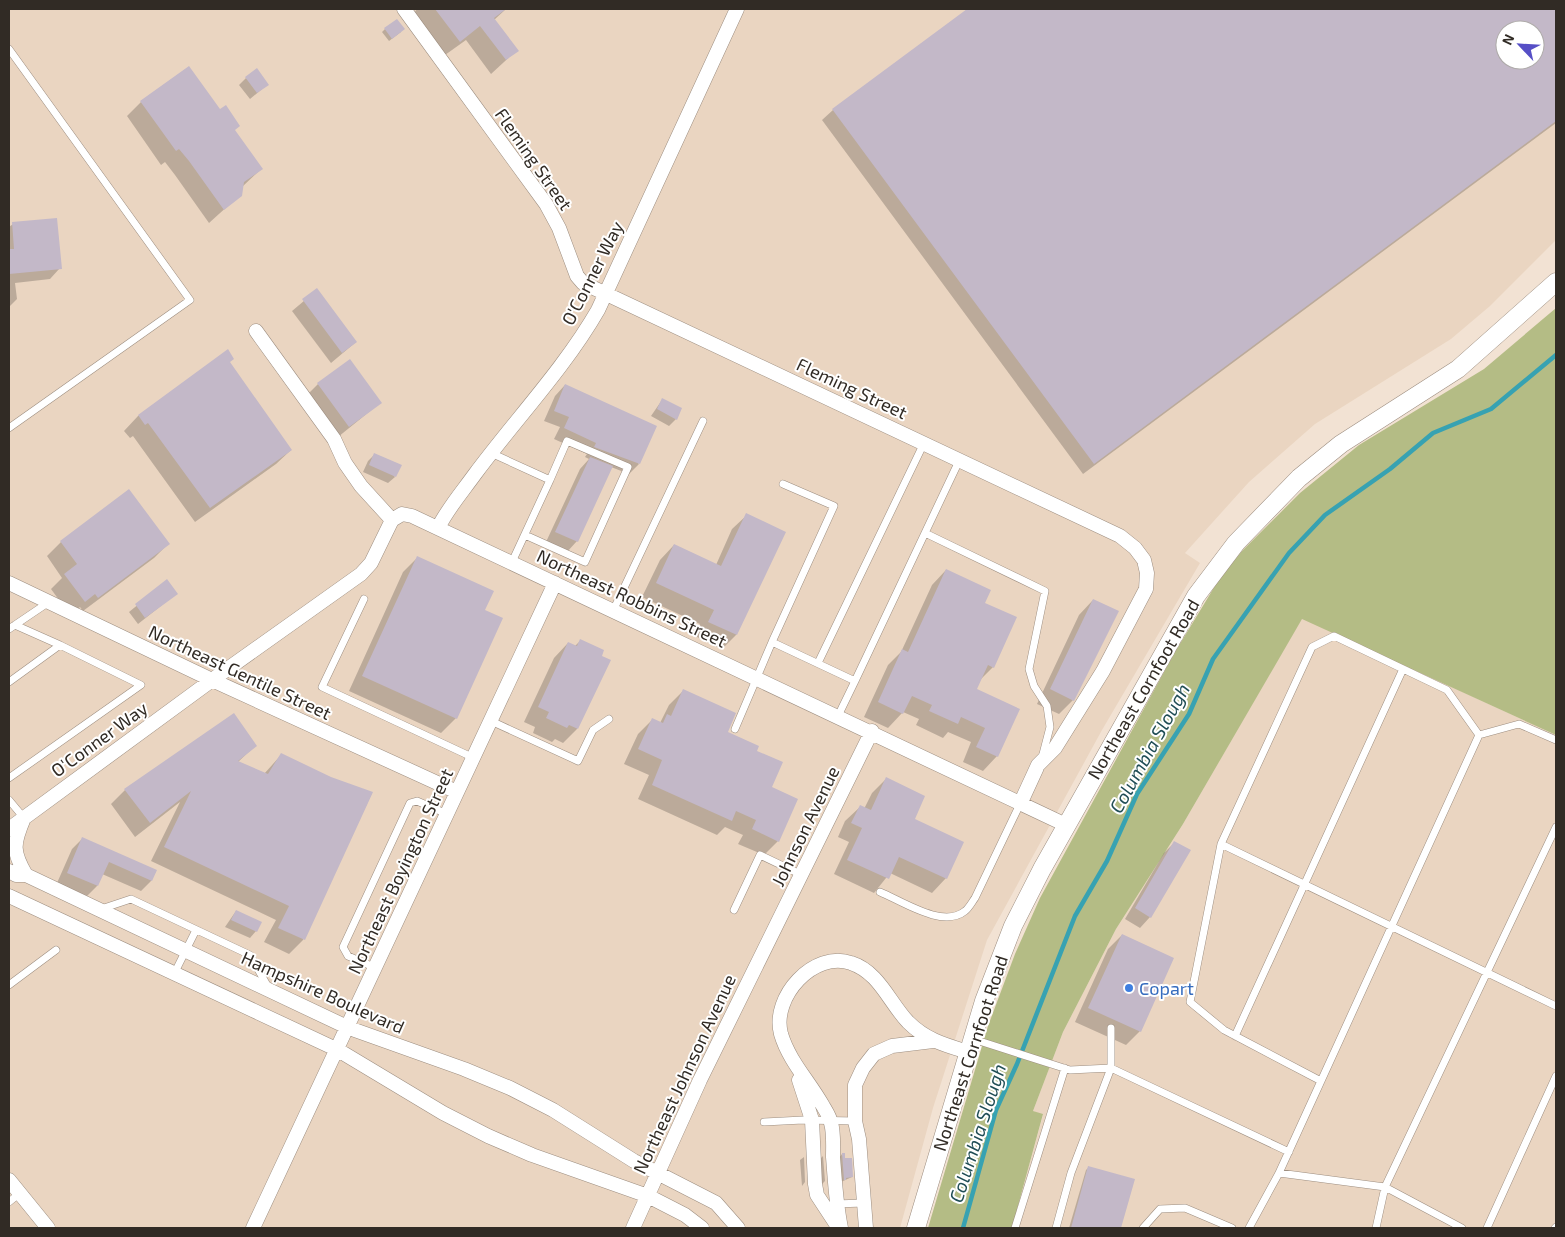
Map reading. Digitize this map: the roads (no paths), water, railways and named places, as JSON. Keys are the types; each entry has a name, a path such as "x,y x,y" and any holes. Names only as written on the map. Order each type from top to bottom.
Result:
{"street":[{"name":"Fleming Street","path":"404,9 546,204 559,228 576,276 583,283 1120,536 1136,548 1144,560 1147,573 1146,590 1139,607 1103,671 1055,748 1038,765 1021,802"},
{"name":"O'Conner Way","path":"438,528 446,513 491,453 585,333 605,295 737,9"},
{"name":"Northeast Cornfoot Road","path":"916,1228 970,1045 994,973 1013,926 1066,825 1187,610 1211,574 1280,495 1319,461 1364,429 1458,369 1556,282"},
{"path":"256,331 334,438 345,463 361,486 392,520"},
{"name":"Northeast Robbins Street","path":"392,520 402,514 438,528 872,731 1066,825"},
{"name":"O'Conner Way","path":"9,829 212,680 361,574 371,563 392,520"},
{"name":"Northeast Gentile Street","path":"9,583 212,680 457,792"},
{"name":"Northeast Boyington Street","path":"253,1228 349,1028 457,792 556,583"},
{"name":"Johnson Avenue","path":"772,936 872,731"},
{"path":"24,818 17,835 15,852 26,876"},
{"name":"Hampshire Boulevard","path":"9,871 16,875 26,876 349,1028 464,1068 510,1088 553,1110 634,1161 716,1203 738,1228"},
{"path":"9,896 338,1050 443,1113 488,1136 532,1155 648,1196 685,1215 702,1228"},
{"name":"Northeast Johnson Avenue","path":"633,1228 700,1080 772,936"},
{"path":"840,1228 829,1204 815,1184 812,1120 780,1032 782,1008 791,990 801,978 821,963 851,962 868,971 879,982 908,1022 933,1041"},
{"path":"866,1228 859,1139 855,1121 855,1085 863,1068 874,1054 892,1046 933,1041 970,1045"},
{"path":"790,1056 832,1122 829,1204"},
{"path":"9,1180 14,1198 48,1228"}],"lane":[{"path":"9,49 190,300 9,428"},
{"path":"613,611 703,421"},
{"path":"512,562 567,441 628,467 586,562 525,535"},
{"path":"818,663 924,443"},
{"path":"491,453 550,480"},
{"path":"838,716 959,461"},
{"path":"734,729 834,506 783,484"},
{"path":"925,533 1046,591 1029,669 1034,686 1047,706 1050,727 1047,744 1038,765"},
{"path":"364,600 322,687 474,758"},
{"path":"12,627 49,602"},
{"path":"9,778 141,685 60,645 12,627"},
{"path":"1321,1081 1224,1030 1190,1002 1221,844 1312,647 1334,636 1447,690 1479,734"},
{"path":"772,642 855,681"},
{"path":"9,682 60,645"},
{"path":"1236,1036 1403,669"},
{"path":"491,721 578,761 593,730 609,719"},
{"path":"1479,734 1519,724 1556,740"},
{"path":"1249,1228 1289,1152 1479,734"},
{"path":"9,800 24,818"},
{"path":"376,968 348,956 343,947 410,803 417,801 447,814"},
{"path":"880,892 933,915 945,918 965,911 975,898 1021,802"},
{"path":"1376,1228 1385,1187 1556,826"},
{"path":"1221,844 1556,1006"},
{"path":"734,910 760,855 802,875"},
{"path":"99,910 131,899 250,955 269,990"},
{"path":"174,974 196,930"},
{"path":"9,985 56,950"},
{"path":"1056,1228 1071,1173 1111,1068 1111,1028"},
{"path":"970,1045 993,1046 1065,1068 1111,1068 1289,1152"},
{"path":"1015,1228 1065,1068"},
{"path":"1487,1228 1556,1076"},
{"path":"764,1122 855,1121"},
{"path":"1279,1173 1385,1187 1462,1228"},
{"path":"829,1204 864,1203"},
{"path":"1144,1228 1160,1209 1185,1208 1232,1228"}],"waterway":[{"name":"Columbia Slough","path":"963,1228 996,1110 1017,1064 1075,916 1107,861 1137,794 1189,714 1213,659 1289,553 1325,515 1390,469 1433,433 1491,409 1556,355"}],"place":[{"name":"Copart","path":"1129,988"}]}
